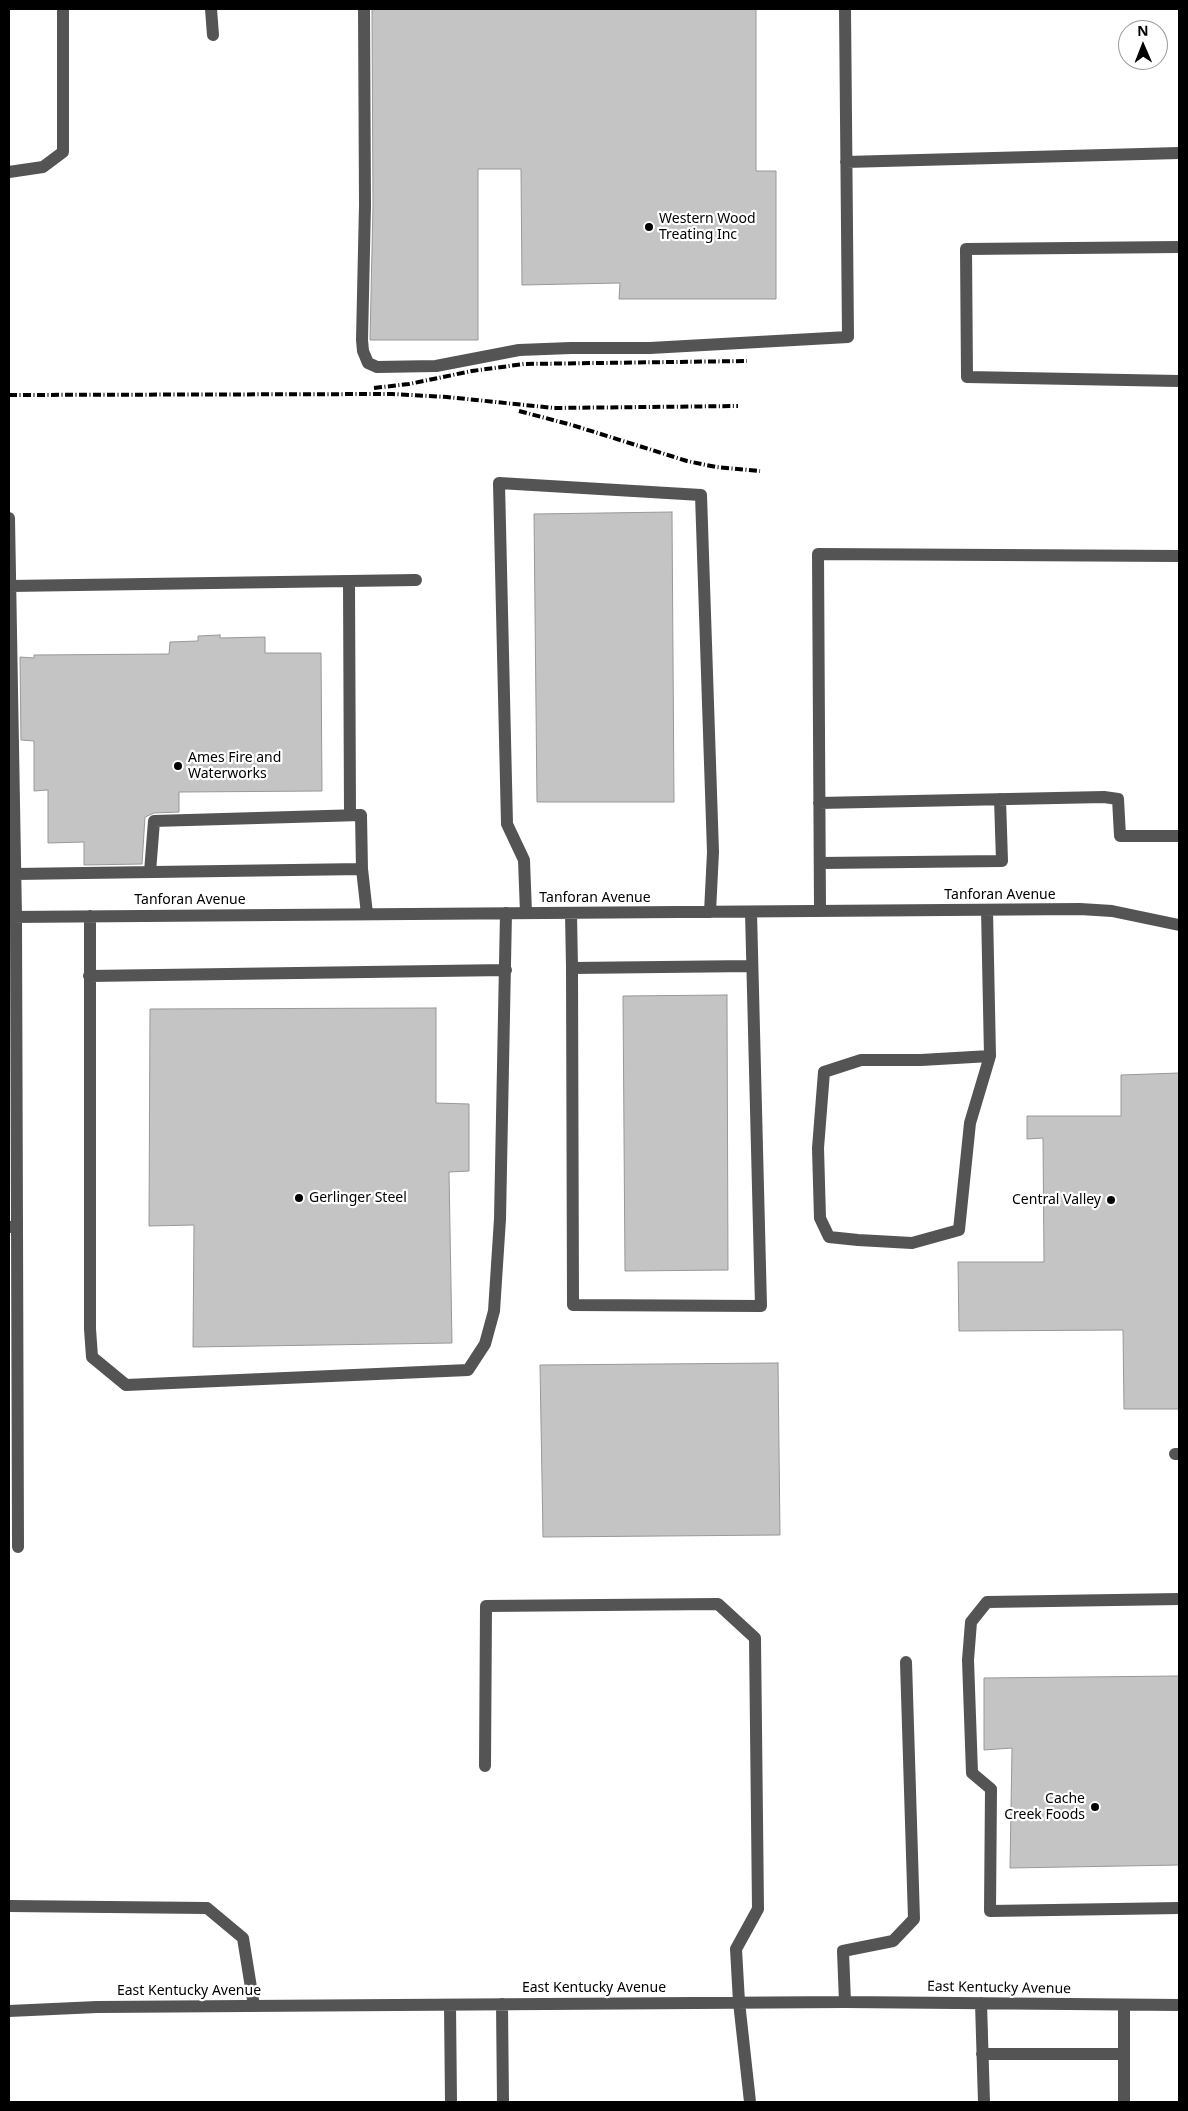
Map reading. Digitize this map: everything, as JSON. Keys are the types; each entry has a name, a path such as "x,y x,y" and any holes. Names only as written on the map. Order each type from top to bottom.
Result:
{"street":[{"path":"9,172 44,167 63,152 63,9"},
{"path":"211,9 213,35"},
{"path":"364,9 365,205 362,340 363,351 368,363 377,367 436,366 519,350 650,348 848,337 845,9"},
{"path":"846,162 1179,153"},
{"path":"1179,247 966,249 967,377 1179,381"},
{"path":"526,913 524,860 507,824 499,483 701,495 713,852 710,912"},
{"path":"9,518 15,874 12,916 13,1227 18,1546"},
{"path":"820,911 818,554 1179,556"},
{"path":"10,586 416,580"},
{"path":"349,581 350,815"},
{"path":"819,802 1104,797 1118,799 1120,836 1179,836"},
{"path":"820,864 1002,861 1000,799"},
{"path":"150,872 154,821 361,815 362,869 367,914"},
{"path":"15,874 362,869"},
{"path":"987,910 990,1056 970,1123 959,1230 912,1243 829,1237 820,1218 818,1148 824,1072 861,1060 921,1060 990,1056"},
{"name":"Tanforan Avenue","path":"12,916 987,910 1112,911 1179,925"},
{"path":"571,913 574,1305 760,1306 751,912"},
{"path":"90,916 90,1329 92,1357 126,1385 468,1370 485,1344 494,1312 500,1219 506,913"},
{"path":"572,968 752,966"},
{"path":"89,976 506,970"},
{"path":"1179,1599 987,1602 971,1622 968,1660 972,1773 991,1789 990,1911 1179,1908"},
{"path":"485,1766 486,1606 718,1604 755,1638 758,1909 736,1948 739,2002 750,2102"},
{"path":"845,2002 844,1951 893,1941 914,1919 906,1662"},
{"path":"9,1906 207,1908 243,1938 254,2006"},
{"name":"East Kentucky Avenue","path":"9,2011 97,2007 739,2002 1179,2005"},
{"path":"980,2003 984,2102"},
{"path":"502,2004 503,2102"},
{"path":"1124,2004 1124,2102"},
{"path":"450,2005 451,2102"},
{"path":"982,2054 1124,2054"}],"building":[{"name":"Western Wood Treating Inc","path":"372,9 756,9 756,171 776,171 776,299 619,299 620,283 522,285 521,169 478,169 478,340 370,340 373,205"},
{"path":"672,512 674,802 537,802 534,514"},
{"name":"Ames Fire and Waterworks","path":"220,635 220,638 265,637 265,653 321,653 322,791 179,792 179,812 154,813 145,817 142,864 84,865 84,842 48,843 48,790 34,791 34,741 21,740 20,657 34,658 34,655 169,654 170,642 198,641 198,636"},
{"path":"727,995 728,1270 625,1271 623,996"},
{"name":"Gerlinger Steel","path":"436,1008 436,1103 469,1104 469,1171 449,1172 452,1343 193,1347 194,1225 149,1226 150,1009"},
{"name":"Central Valley","path":"1179,1073 1179,1409 1124,1409 1123,1330 959,1331 958,1262 1044,1262 1043,1138 1027,1139 1027,1116 1121,1116 1121,1075"},
{"path":"778,1363 780,1535 543,1537 540,1365"},
{"name":"Cache Creek Foods","path":"1179,1676 1179,1865 1010,1868 1012,1748 984,1750 984,1678"}],"railway":[{"path":"374,388 409,384 472,371 524,364 747,361"},
{"path":"9,395 392,394 447,397 554,408 738,406"},
{"path":"519,411 572,425 687,461 716,467 760,471"}],"place":[{"name":"Western Wood Treating Inc","path":"649,227"},
{"name":"Ames Fire and Waterworks","path":"178,766"},
{"name":"Gerlinger Steel","path":"299,1198"},
{"name":"Central Valley","path":"1111,1200"},
{"name":"Cache Creek Foods","path":"1095,1807"}]}
